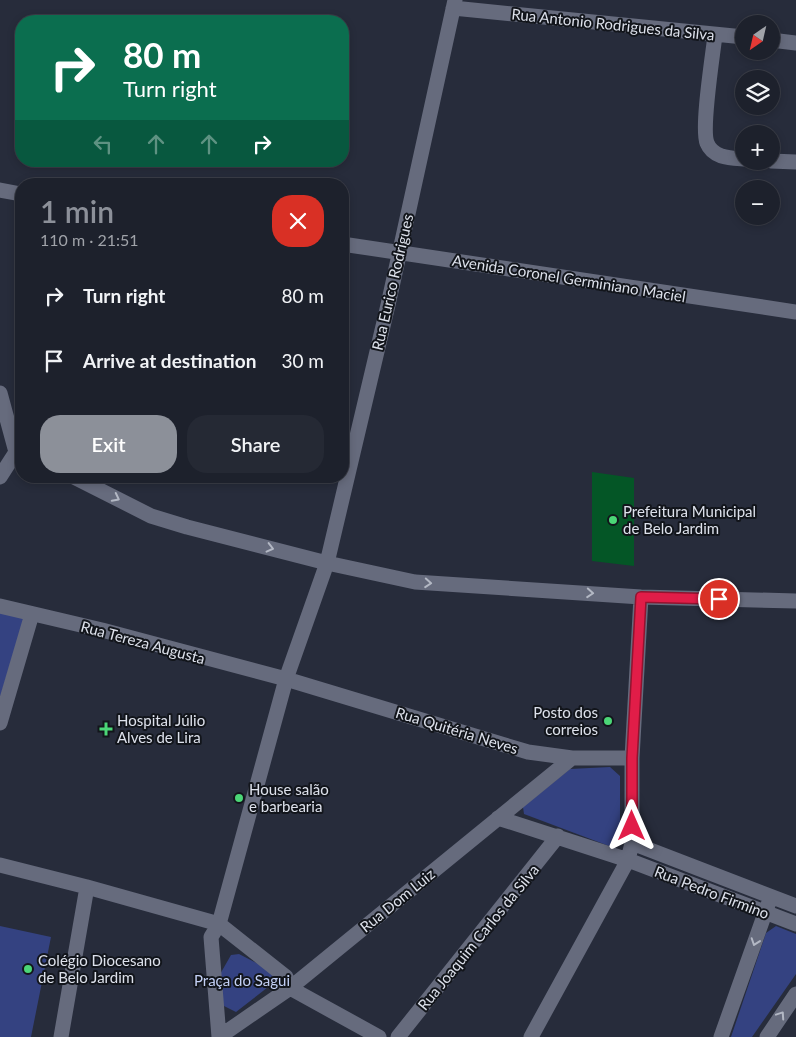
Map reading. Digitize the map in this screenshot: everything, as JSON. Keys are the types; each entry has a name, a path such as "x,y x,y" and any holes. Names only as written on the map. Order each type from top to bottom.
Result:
{"street":[{"name":"Rua Antonio Rodrigues da Silva","path":"454,4 735,36"},
{"name":"Rua Eurico Rodrigues","path":"349,468 454,4"},
{"path":"715,34 705,126 707,143 715,154 735,158"},
{"path":"780,41 796,43"},
{"path":"780,161 796,162"},
{"path":"0,190 15,193"},
{"name":"Avenida Coronel Germiniano Maciel","path":"349,245 796,312"},
{"path":"0,394 15,441"},
{"path":"0,444 15,451"},
{"path":"0,477 15,458"},
{"path":"86,483 151,516 187,527 327,563 415,582 641,597 796,601"},
{"name":"Rua Eurico Rodrigues","path":"219,1037 211,937 219,924 286,679 327,563 346,483"},
{"path":"531,1037 628,860 632,844 632,758 641,597"},
{"name":"Rua Tereza Augusta","path":"0,606 102,630 286,679"},
{"path":"0,723 32,614"},
{"name":"Rua Quitéria Neves","path":"286,679 528,752 572,758 632,758"},
{"name":"Rua Dom Luiz","path":"219,1037 290,988 572,758"},
{"name":"Rua Pedro Firmino","path":"498,818 628,860 796,924"},
{"name":"Rua Joaquim Carlos da Silva","path":"398,1037 558,836"},
{"name":"Rua Pedro Firmino","path":"632,844 796,906"},
{"path":"0,865 219,924 286,977 290,988 379,1037"},
{"path":"61,1037 86,887"},
{"path":"721,1037 771,896"},
{"path":"767,1037 796,994"}],"green space":[{"path":"0,606 26,611 0,698"},
{"path":"610,767 620,776 620,834 609,846 524,814 523,807 570,769"},
{"path":"0,926 51,937 31,1037 0,1037"},
{"path":"776,926 796,934 796,974 752,1037 731,1037 766,933"},
{"name":"Praça do Sagui","path":"239,954 274,972 277,980 236,1012 222,1005 219,976 231,955"}],"building":[{"name":"Prefeitura Municipal de Belo Jardim","path":"592,472 634,478 634,566 592,561"}],"place":[{"name":"Prefeitura Municipal de Belo Jardim","path":"613,520"},
{"name":"Posto dos correios","path":"608,721"},
{"name":"Hospital Júlio Alves de Lira","path":"106,729"},
{"name":"House salão e barbearia","path":"239,798"},
{"name":"Colégio Diocesano de Belo Jardim","path":"28,969"}],"route":[{"path":"632,826 632,758 641,597 719,599"}]}
